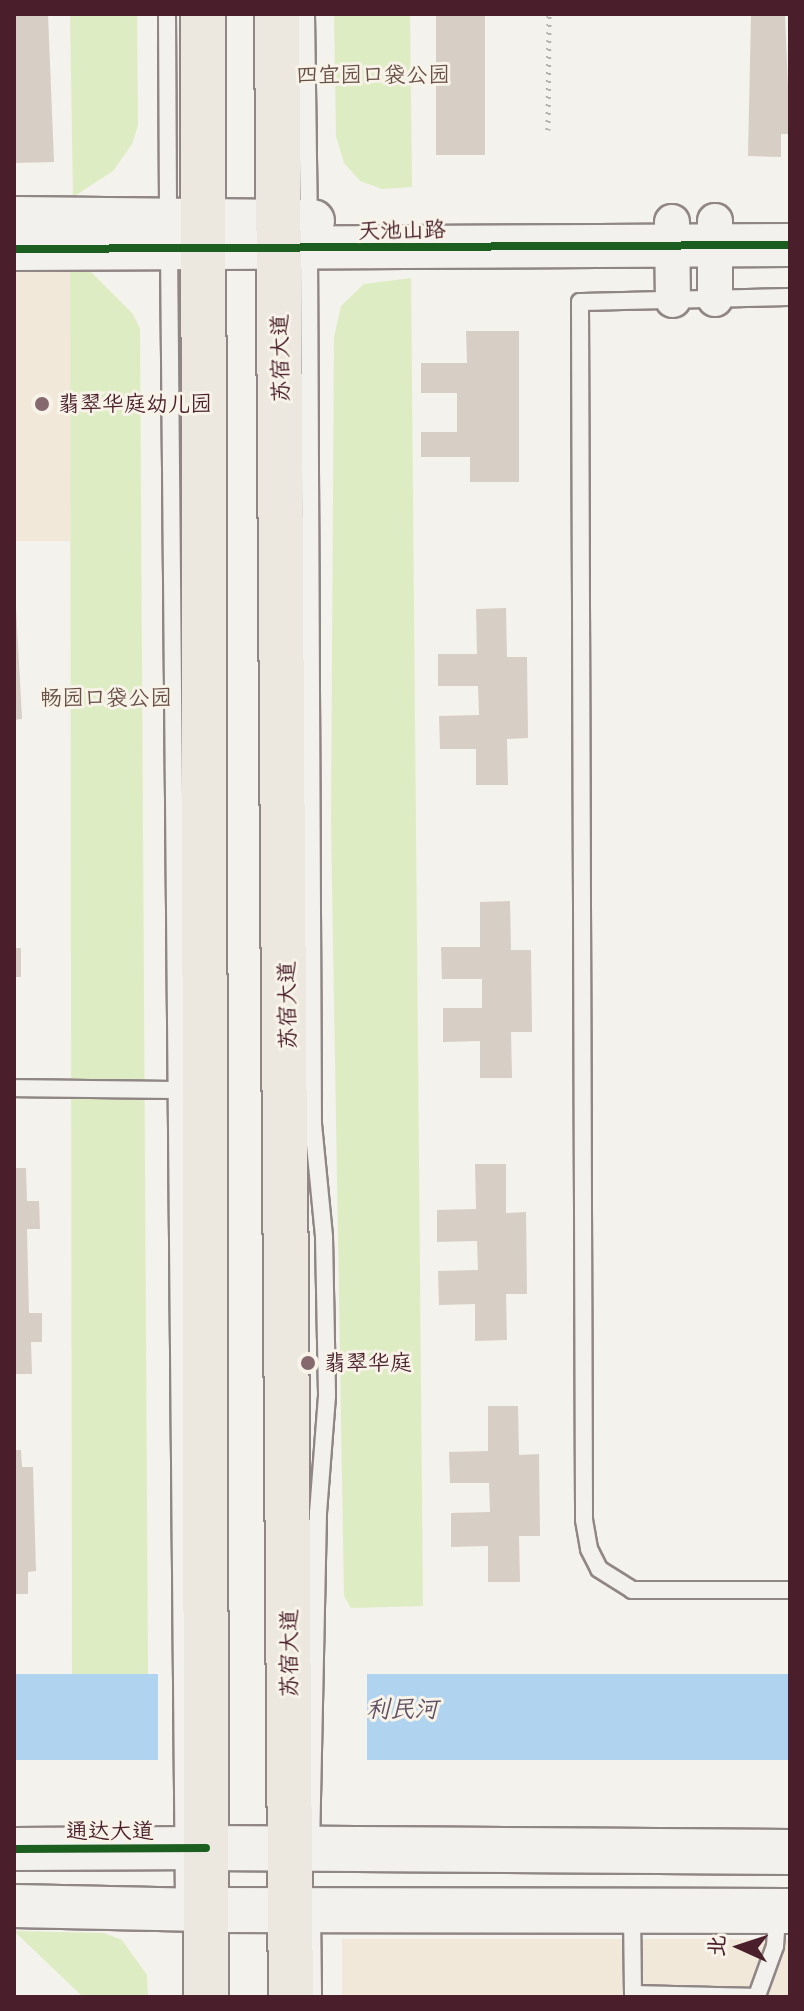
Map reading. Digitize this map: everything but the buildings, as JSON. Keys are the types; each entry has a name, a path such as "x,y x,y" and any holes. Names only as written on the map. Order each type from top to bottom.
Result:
{"main road":[{"path":"203,14 186,236 195,1835 191,1914 206,1997"},
{"name":"苏宿大道","path":"277,14 294,235 305,1905 291,1997"},
{"name":"通达大道","path":"195,1835 790,1852"},
{"path":"191,1914 305,1905 783,1911"}],"street":[{"path":"14,218 186,236"},
{"name":"天池山路","path":"14,249 186,236 715,233 790,221"},
{"path":"672,233 673,300"},
{"path":"715,233 715,299"},
{"name":"天池山路","path":"715,233 790,245"},
{"name":"通达大道","path":"14,1849 195,1835"},
{"path":"14,1906 191,1914"}],"lane":[{"path":"167,14 186,236"},
{"path":"294,235 306,14"},
{"path":"790,297 580,302 584,1520 599,1569 632,1590 790,1590"},
{"path":"14,1088 192,1090"},
{"path":"305,1905 313,1997"},
{"path":"632,1911 633,1995 758,1995 783,1911"}],"path":[{"path":"548,130 549,14"}],"shaded area":[{"name":"翡翠华庭幼儿园","path":"14,268 70,268 70,541 14,541"},
{"path":"342,1939 790,1939 790,1997 342,1997"}],"green space":[{"path":"70,14 137,14 138,125 132,144 113,171 73,197"},
{"name":"四宜园口袋公园","path":"334,14 410,14 412,187 382,189 360,181 344,163 336,136"},
{"name":"畅园口袋公园","path":"70,268 91,272 133,314 140,329 148,1674 72,1674"},
{"path":"411,278 423,1606 351,1608 344,1596 331,821 334,337 341,306 364,284"},
{"path":"14,1931 104,1933 122,1940 147,1975 148,1997 83,1997"}],"water":[{"name":"利民河","path":"14,1674 790,1674 790,1760 14,1760"}],"pier":[{"path":"158,1670 367,1670 367,1765 158,1765"}],"cycle path":[{"path":"14,249 790,245"},
{"path":"14,1849 206,1848"}],"place":[{"name":"翡翠华庭幼儿园","path":"42,404"},
{"name":"翡翠华庭","path":"308,1363"}]}
